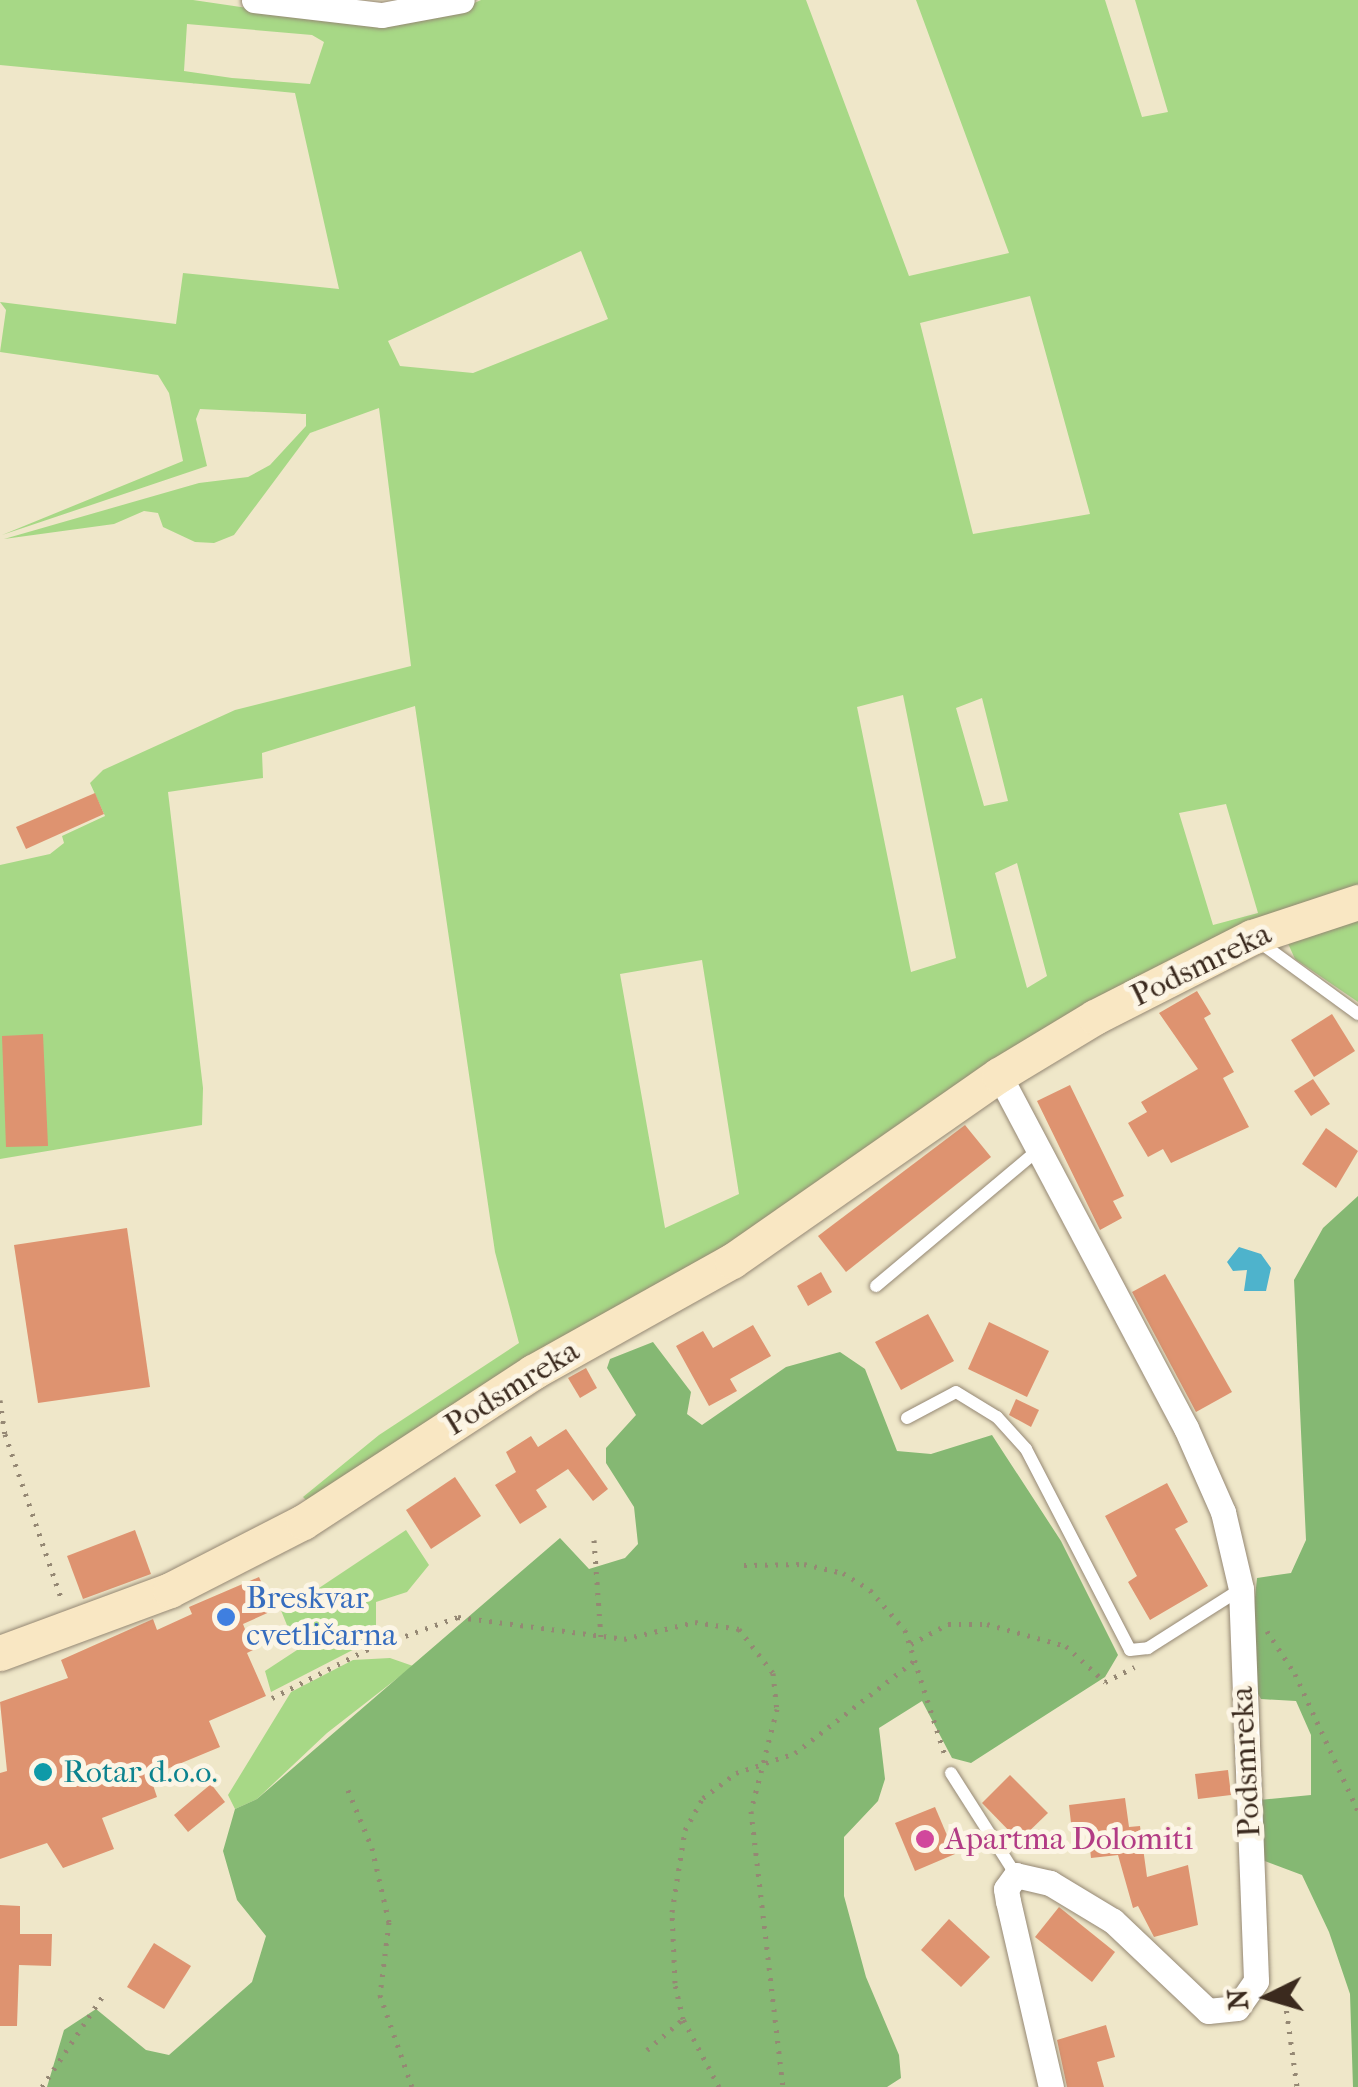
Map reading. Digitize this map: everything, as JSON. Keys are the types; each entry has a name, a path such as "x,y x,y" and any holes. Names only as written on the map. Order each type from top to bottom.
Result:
{"street":[{"path":"254,0 382,15 462,0"},
{"name":"Podsmreka","path":"0,1653 72,1630 206,1574 303,1522 533,1372 805,1214 999,1075 1252,937 1358,902"},
{"name":"Podsmreka","path":"999,1075 1186,1428 1222,1512 1242,1589 1256,1982"},
{"path":"1051,2087 1006,1889 1016,1875 1050,1883 1113,1921 1208,2010 1237,2008 1256,1982"}],"lane":[{"path":"1252,937 1358,1014"},
{"path":"876,1286 1038,1150"},
{"path":"907,1418 956,1392 988,1408 1026,1449 1130,1650 1148,1648 1242,1589"},
{"path":"951,1772 1016,1875"}],"path":[{"path":"0,1400 5,1434 72,1630"},
{"path":"594,1540 601,1638"},
{"path":"744,1564 804,1564 843,1573 885,1605 911,1644 951,1772"},
{"path":"272,1698 366,1650 458,1617 624,1639 695,1622 739,1629 774,1673 777,1708 766,1766 751,1811 752,1855 783,2087"},
{"path":"911,1644 948,1624 1016,1629 1066,1646 1105,1682 1134,1668 1148,1648"},
{"path":"1275,1644 1358,1811"},
{"path":"718,2087 683,2019 672,1912 684,1830 714,1790 736,1772 766,1766 795,1753 914,1661"},
{"path":"348,1790 372,1848 389,1922 380,1995 412,2087"},
{"path":"1256,1982 1285,2000 1297,2087"},
{"path":"42,2087 104,1994"},
{"path":"646,2050 683,2019"}],"green space":[{"path":"0,0 193,0 309,17 459,10 481,0 806,0 909,276 1009,253 916,0 1105,0 1142,117 1168,112 1135,0 1358,0 1358,887 837,1177 307,1501 303,1497 379,1435 519,1343 495,1252 415,706 262,753 263,778 168,792 203,1088 202,1125 0,1159 0,865 50,854 64,843 62,836 105,816 90,783 103,770 235,710 411,666 379,408 310,433 234,535 214,543 195,542 163,527 158,513 144,511 114,524 4,539 199,483 248,477 270,465 306,426 306,414 200,409 196,419 207,466 2,535 183,461 169,393 158,375 0,352 6,310 0,302 176,324 183,273 339,289 295,93 0,65","holes":["187,24 312,35 324,42 310,84 184,71","581,251 608,319 473,373 400,366 388,341","1030,296 1090,514 973,534 920,323","903,695 956,958 911,972 857,707","982,698 1008,801 984,806 956,708","1226,804 1258,913 1213,925 1179,813","1017,863 1047,976 1027,988 995,873","702,960 739,1194 665,1228 620,974"]},
{"path":"1358,919 1358,1002 1295,959 1286,939"},
{"path":"1358,1196 1358,2087 1353,2087 1350,1994 1329,1932 1302,1875 1262,1860 1259,1800 1311,1795 1311,1735 1296,1701 1261,1699 1247,1675 1257,1578 1291,1573 1306,1540 1294,1280 1323,1228"},
{"path":"653,1342 691,1392 687,1414 702,1425 786,1367 840,1352 865,1369 897,1451 931,1454 992,1435 1061,1541 1118,1655 1105,1677 971,1763 952,1758 922,1701 879,1728 885,1779 878,1801 844,1837 844,1896 866,1977 899,2055 901,2078 887,2087 47,2087 64,2030 96,2009 146,2050 169,2055 252,1982 266,1936 237,1900 223,1851 235,1809 257,1799 560,1538 589,1569 625,1558 638,1544 634,1507 606,1463 606,1448 636,1415 607,1368 610,1359"},
{"path":"406,1530 429,1565 407,1592 376,1602 376,1638 271,1692 265,1671 297,1650 276,1598 307,1596"},
{"path":"390,1658 413,1666 327,1733 257,1799 235,1809 228,1795 291,1692 353,1660"}],"water":[{"path":"1239,1247 1261,1254 1271,1268 1266,1291 1244,1291 1247,1270 1233,1271 1227,1262"}],"building":[{"path":"95,793 104,814 26,849 16,827"},
{"path":"1197,991 1211,1014 1204,1018 1234,1072 1223,1078 1249,1127 1171,1163 1163,1149 1148,1157 1128,1123 1147,1112 1141,1102 1198,1069 1159,1013"},
{"path":"1332,1014 1355,1051 1314,1077 1291,1040"},
{"path":"43,1034 48,1146 6,1147 2,1036"},
{"path":"1313,1079 1330,1104 1311,1116 1294,1091"},
{"path":"1070,1085 1124,1196 1113,1201 1122,1218 1100,1230 1037,1101"},
{"path":"965,1125 991,1157 846,1272 818,1236"},
{"path":"1326,1128 1358,1151 1336,1188 1302,1164"},
{"path":"127,1228 150,1387 38,1403 14,1245"},
{"path":"821,1272 832,1292 808,1306 797,1286"},
{"path":"1165,1274 1232,1392 1196,1412 1132,1292"},
{"path":"928,1314 954,1361 901,1390 875,1342"},
{"path":"989,1322 1049,1351 1027,1397 968,1369"},
{"path":"753,1325 771,1356 730,1379 737,1391 709,1406 676,1346 703,1331 713,1348"},
{"path":"586,1368 597,1388 580,1398 568,1378"},
{"path":"1016,1399 1039,1410 1031,1427 1009,1415"},
{"path":"566,1429 608,1489 593,1501 568,1469 536,1490 547,1507 520,1524 495,1485 516,1472 506,1452 531,1436 538,1447"},
{"path":"455,1477 481,1516 431,1549 406,1510"},
{"path":"1167,1483 1188,1522 1175,1529 1208,1586 1150,1620 1128,1582 1137,1576 1105,1516"},
{"path":"135,1530 151,1574 83,1599 67,1556"},
{"path":"259,1577 274,1610 243,1624 253,1650 247,1653 266,1696 209,1721 220,1747 150,1776 157,1797 102,1818 114,1849 63,1868 47,1843 0,1859 0,1773 7,1771 0,1702 68,1678 61,1660 153,1619 157,1630 192,1614 189,1607"},
{"path":"1228,1770 1231,1795 1198,1799 1195,1774"},
{"path":"1010,1775 1048,1813 1019,1841 982,1803"},
{"path":"211,1784 225,1802 188,1832 174,1815"},
{"path":"1125,1798 1129,1827 1140,1826 1147,1877 1188,1865 1198,1925 1154,1937 1138,1906 1133,1908 1118,1855 1091,1858 1088,1830 1072,1832 1069,1805"},
{"name":"Apartma Dolomiti","path":"935,1807 955,1854 915,1871 895,1823"},
{"path":"0,1905 20,1906 20,1934 52,1934 51,1966 19,1965 17,2026 0,2026"},
{"path":"1059,1907 1115,1952 1092,1982 1035,1937"},
{"path":"949,1919 990,1957 961,1987 921,1950"},
{"path":"154,1943 191,1966 164,2009 127,1987"},
{"path":"1106,2025 1115,2057 1097,2062 1104,2087 1067,2087 1057,2040"}],"place":[{"name":"Breskvar cvetličarna","path":"226,1617"},
{"name":"Rotar d.o.o.","path":"43,1772"},
{"name":"Apartma Dolomiti","path":"925,1839"}]}
